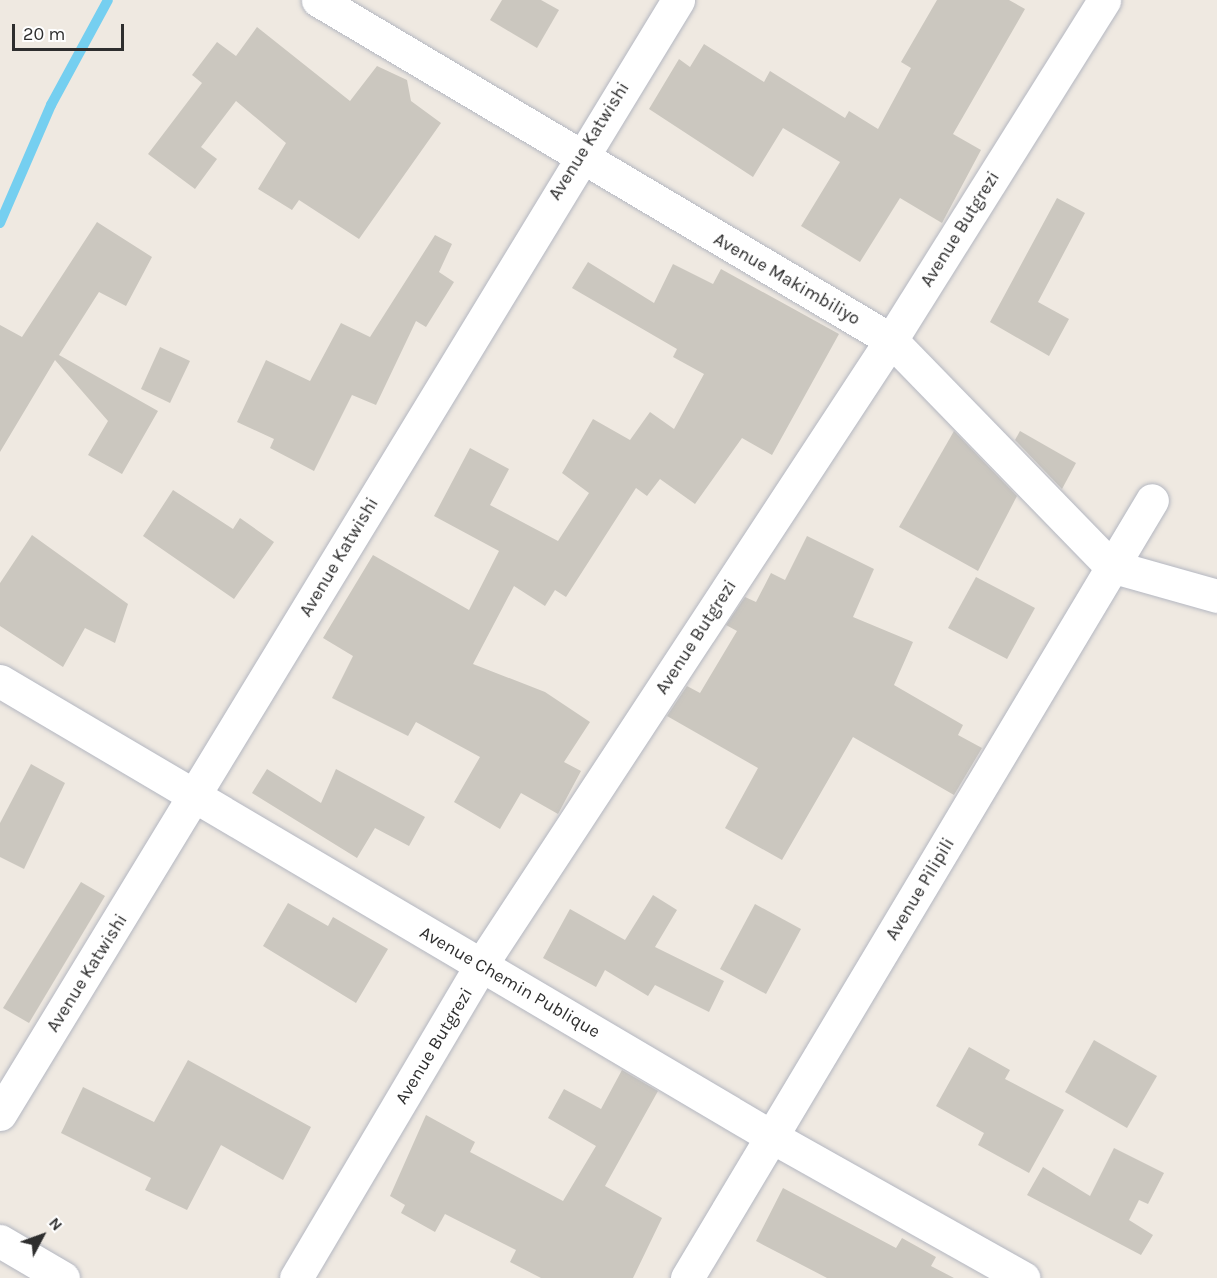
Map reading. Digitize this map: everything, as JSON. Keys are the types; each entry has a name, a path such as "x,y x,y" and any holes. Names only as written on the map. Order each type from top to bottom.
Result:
{"street":[{"name":"Avenue Makimbiliyo","path":"318,0 891,340 1111,566 1217,597"},
{"name":"Avenue Katwishi","path":"0,1114 194,797 579,156 678,0"},
{"name":"Avenue Butgrezi","path":"296,1278 481,965 891,340 1104,0"},
{"name":"Avenue Pilipili","path":"687,1278 774,1138 1152,500"},
{"name":"Avenue Chemin Publique","path":"0,681 774,1138 1023,1278"},
{"path":"0,1241 63,1278"}],"building":[{"path":"502,0 541,0 559,10 537,48 490,20"},
{"path":"937,0 1009,0 1025,9 953,134 981,150 942,223 900,198 860,262 801,226 840,162 783,128 753,177 649,109 679,59 690,67 704,44 764,82 770,71 845,118 849,111 878,129 911,68 901,62"},
{"path":"257,27 350,101 377,66 407,80 411,101 441,123 359,239 299,200 292,210 258,189 286,143 236,101 201,147 217,159 195,189 148,154 202,83 192,75 217,42 236,56"},
{"path":"1057,198 1085,213 1038,302 1069,319 1049,356 990,322"},
{"path":"97,222 152,257 126,306 99,292 59,355 158,411 122,474 88,455 108,421 55,360 0,452 0,325 22,337"},
{"path":"435,235 452,244 439,272 454,282 426,327 416,321 376,405 352,395 314,471 270,448 274,439 237,422 266,360 310,381 341,323 370,337"},
{"path":"588,262 654,303 673,264 713,284 721,269 839,334 772,455 742,438 695,504 660,479 647,496 636,488 566,597 555,590 545,606 514,586 473,664 545,692 590,722 564,762 581,771 558,814 521,793 500,829 454,802 480,757 416,722 408,736 332,698 353,656 323,638 373,555 469,610 499,551 434,516 470,448 509,469 490,505 558,541 589,493 562,473 593,419 630,440 650,412 674,429 704,374 673,357 677,349 572,288"},
{"path":"160,347 190,361 170,403 141,389"},
{"path":"954,431 1017,496 978,571 899,527"},
{"path":"1020,431 1076,463 1062,489 1015,440"},
{"path":"173,490 233,529 240,518 274,542 234,599 143,536"},
{"path":"32,535 128,604 115,643 85,628 63,667 0,626 0,583"},
{"path":"807,536 874,569 853,617 913,642 894,685 963,725 958,735 982,748 954,795 853,737 782,860 725,828 758,768 667,716 687,686 700,693 737,631 726,625 745,597 756,602 771,573 785,580"},
{"path":"976,577 1035,608 1007,659 948,628"},
{"path":"31,764 65,783 24,869 0,857 0,823"},
{"path":"267,769 321,803 336,769 425,817 409,846 375,828 357,858 252,793"},
{"path":"81,882 105,896 29,1023 3,1008"},
{"path":"653,895 677,910 655,947 724,981 709,1012 655,985 648,996 605,970 596,987 543,958 570,909 625,940"},
{"path":"288,903 328,926 333,917 388,949 356,1003 263,946"},
{"path":"755,904 801,929 766,994 720,969"},
{"path":"1094,1040 1157,1076 1127,1128 1065,1092"},
{"path":"969,1047 1010,1070 1005,1079 1064,1110 1029,1173 978,1145 984,1133 936,1106"},
{"path":"188,1060 311,1127 283,1180 221,1145 187,1210 145,1190 151,1178 61,1133 83,1087 154,1122"},
{"path":"622,1070 658,1091 605,1186 662,1218 633,1278 541,1278 510,1262 516,1250 445,1214 435,1232 401,1213 405,1205 390,1196 426,1115 475,1142 470,1152 563,1201 596,1146 548,1118 564,1089 601,1109"},
{"path":"1114,1148 1164,1173 1148,1204 1139,1200 1129,1220 1153,1235 1141,1255 1027,1195 1043,1167 1090,1196"},
{"path":"783,1188 896,1248 902,1238 936,1257 931,1266 954,1278 827,1278 756,1241"}],"waterway":[{"path":"0,223 51,105 108,0"}]}
